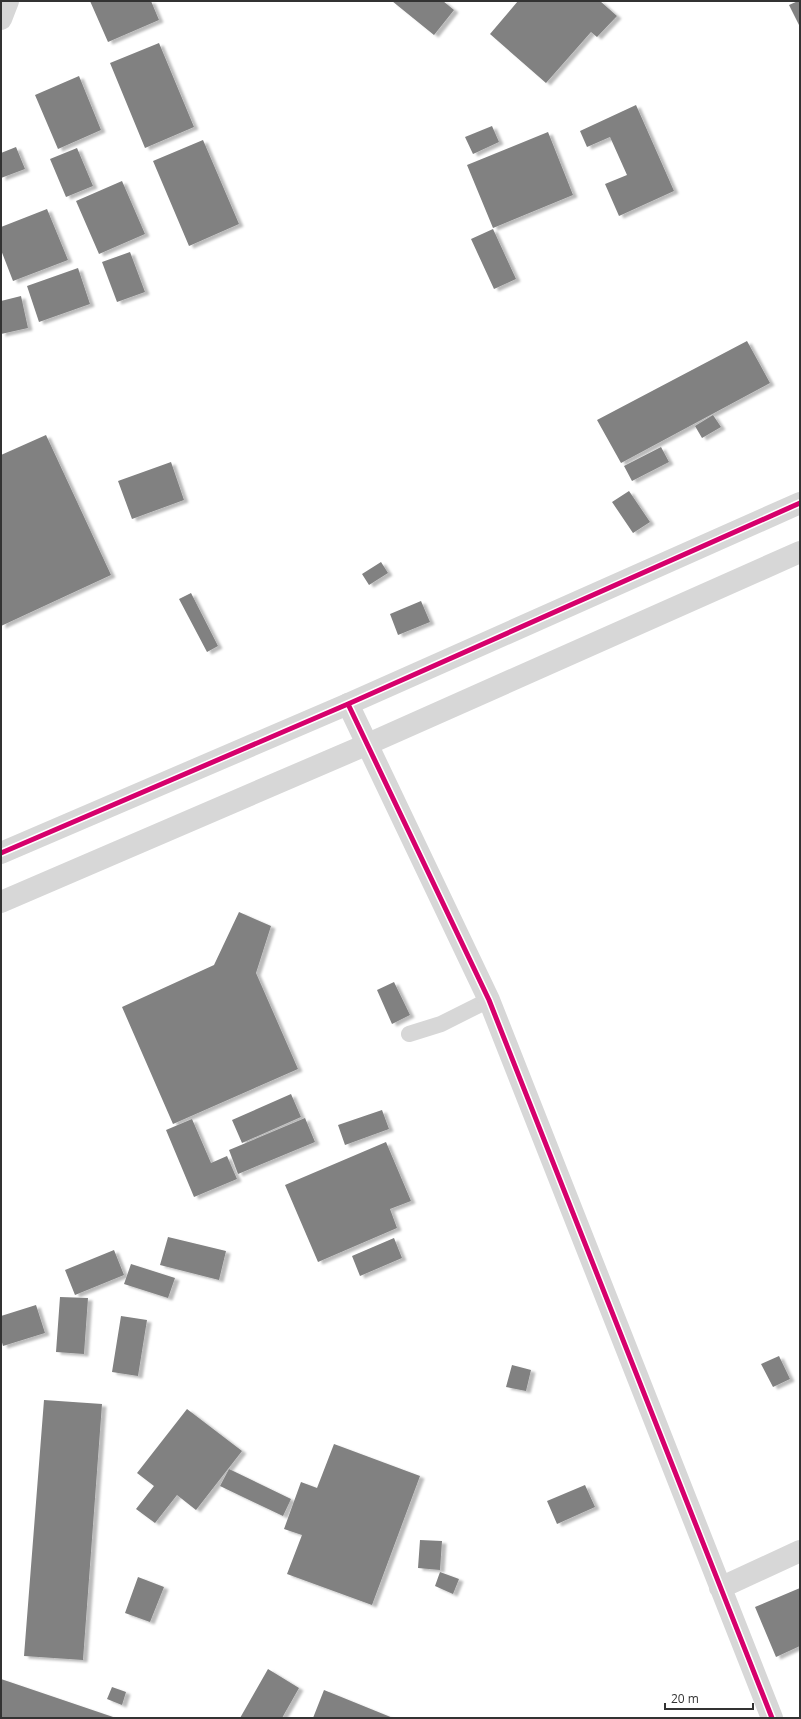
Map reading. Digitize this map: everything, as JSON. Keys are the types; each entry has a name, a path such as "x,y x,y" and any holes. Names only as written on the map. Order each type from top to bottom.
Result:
{"street":[{"path":"1,19 8,1"},
{"path":"1,853 348,704 800,504"},
{"path":"1,902 368,744 800,552"},
{"path":"348,704 489,1000 772,1718"},
{"path":"720,1588 800,1551"}],"lane":[{"path":"409,1034 441,1024 489,1000"}],"building":[{"path":"90,1 151,1 159,20 108,42"},
{"path":"392,1 443,1 454,10 434,35"},
{"path":"518,1 600,1 617,16 597,37 591,32 546,83 490,34"},
{"path":"800,1 800,27 789,5"},
{"path":"159,43 194,127 145,148 110,63"},
{"path":"79,76 101,130 58,149 35,95"},
{"path":"636,105 674,191 619,216 605,184 627,175 610,137 587,147 580,131"},
{"path":"492,126 499,142 473,154 465,137"},
{"path":"548,132 573,195 493,228 467,165"},
{"path":"203,140 239,224 189,246 153,161"},
{"path":"16,147 25,169 1,178 1,153"},
{"path":"77,148 93,186 66,197 50,159"},
{"path":"122,181 145,234 99,254 76,201"},
{"path":"47,209 68,260 13,281 1,250 1,227"},
{"path":"493,229 516,279 494,289 471,239"},
{"path":"130,252 145,292 117,302 102,262"},
{"path":"78,268 90,304 39,322 27,286"},
{"path":"21,296 28,328 1,334 1,301"},
{"path":"747,341 770,383 621,463 597,420"},
{"path":"713,415 721,427 702,438 695,426"},
{"path":"46,435 111,575 1,626 1,455"},
{"path":"661,447 669,462 632,481 624,466"},
{"path":"171,462 184,500 132,519 118,481"},
{"path":"629,491 650,522 633,533 612,502"},
{"path":"381,562 388,573 369,585 362,574"},
{"path":"191,593 218,646 207,652 179,599"},
{"path":"421,601 430,622 398,635 390,614"},
{"path":"239,912 271,926 256,973 298,1069 173,1124 122,1007 214,965"},
{"path":"394,982 410,1015 392,1024 377,990"},
{"path":"291,1094 301,1117 242,1143 232,1120"},
{"path":"382,1110 389,1129 345,1145 338,1125"},
{"path":"305,1118 315,1142 238,1174 229,1150"},
{"path":"192,1119 211,1163 227,1156 237,1179 194,1197 166,1130"},
{"path":"386,1142 411,1201 390,1209 397,1228 318,1262 285,1185"},
{"path":"168,1237 226,1251 219,1280 160,1265"},
{"path":"394,1238 402,1258 360,1276 352,1256"},
{"path":"114,1250 124,1275 75,1295 65,1270"},
{"path":"131,1264 175,1278 168,1298 124,1284"},
{"path":"60,1297 88,1298 84,1354 56,1352"},
{"path":"36,1305 45,1333 3,1346 1,1339 1,1316"},
{"path":"121,1316 147,1320 138,1376 112,1372"},
{"path":"779,1356 790,1379 773,1387 761,1364"},
{"path":"512,1365 531,1370 526,1391 506,1387"},
{"path":"44,1400 102,1404 83,1660 24,1656"},
{"path":"187,1409 242,1451 196,1510 177,1495 155,1523 136,1509 154,1486 137,1473"},
{"path":"334,1444 420,1476 372,1605 287,1574 302,1535 284,1529 301,1482 317,1488"},
{"path":"229,1469 291,1499 283,1516 220,1486"},
{"path":"585,1485 595,1507 557,1524 547,1501"},
{"path":"420,1540 442,1541 440,1570 418,1568"},
{"path":"440,1572 459,1579 453,1594 435,1586"},
{"path":"138,1577 164,1587 150,1622 125,1613"},
{"path":"800,1588 800,1646 776,1657 755,1607"},
{"path":"268,1669 299,1688 282,1718 240,1718"},
{"path":"1,1679 116,1718 1,1718"},
{"path":"112,1687 126,1692 122,1705 107,1699"},
{"path":"324,1690 393,1718 313,1718"}],"cycle path":[{"path":"1,853 348,704 800,503"},
{"path":"348,704 489,1000 772,1718"}]}
